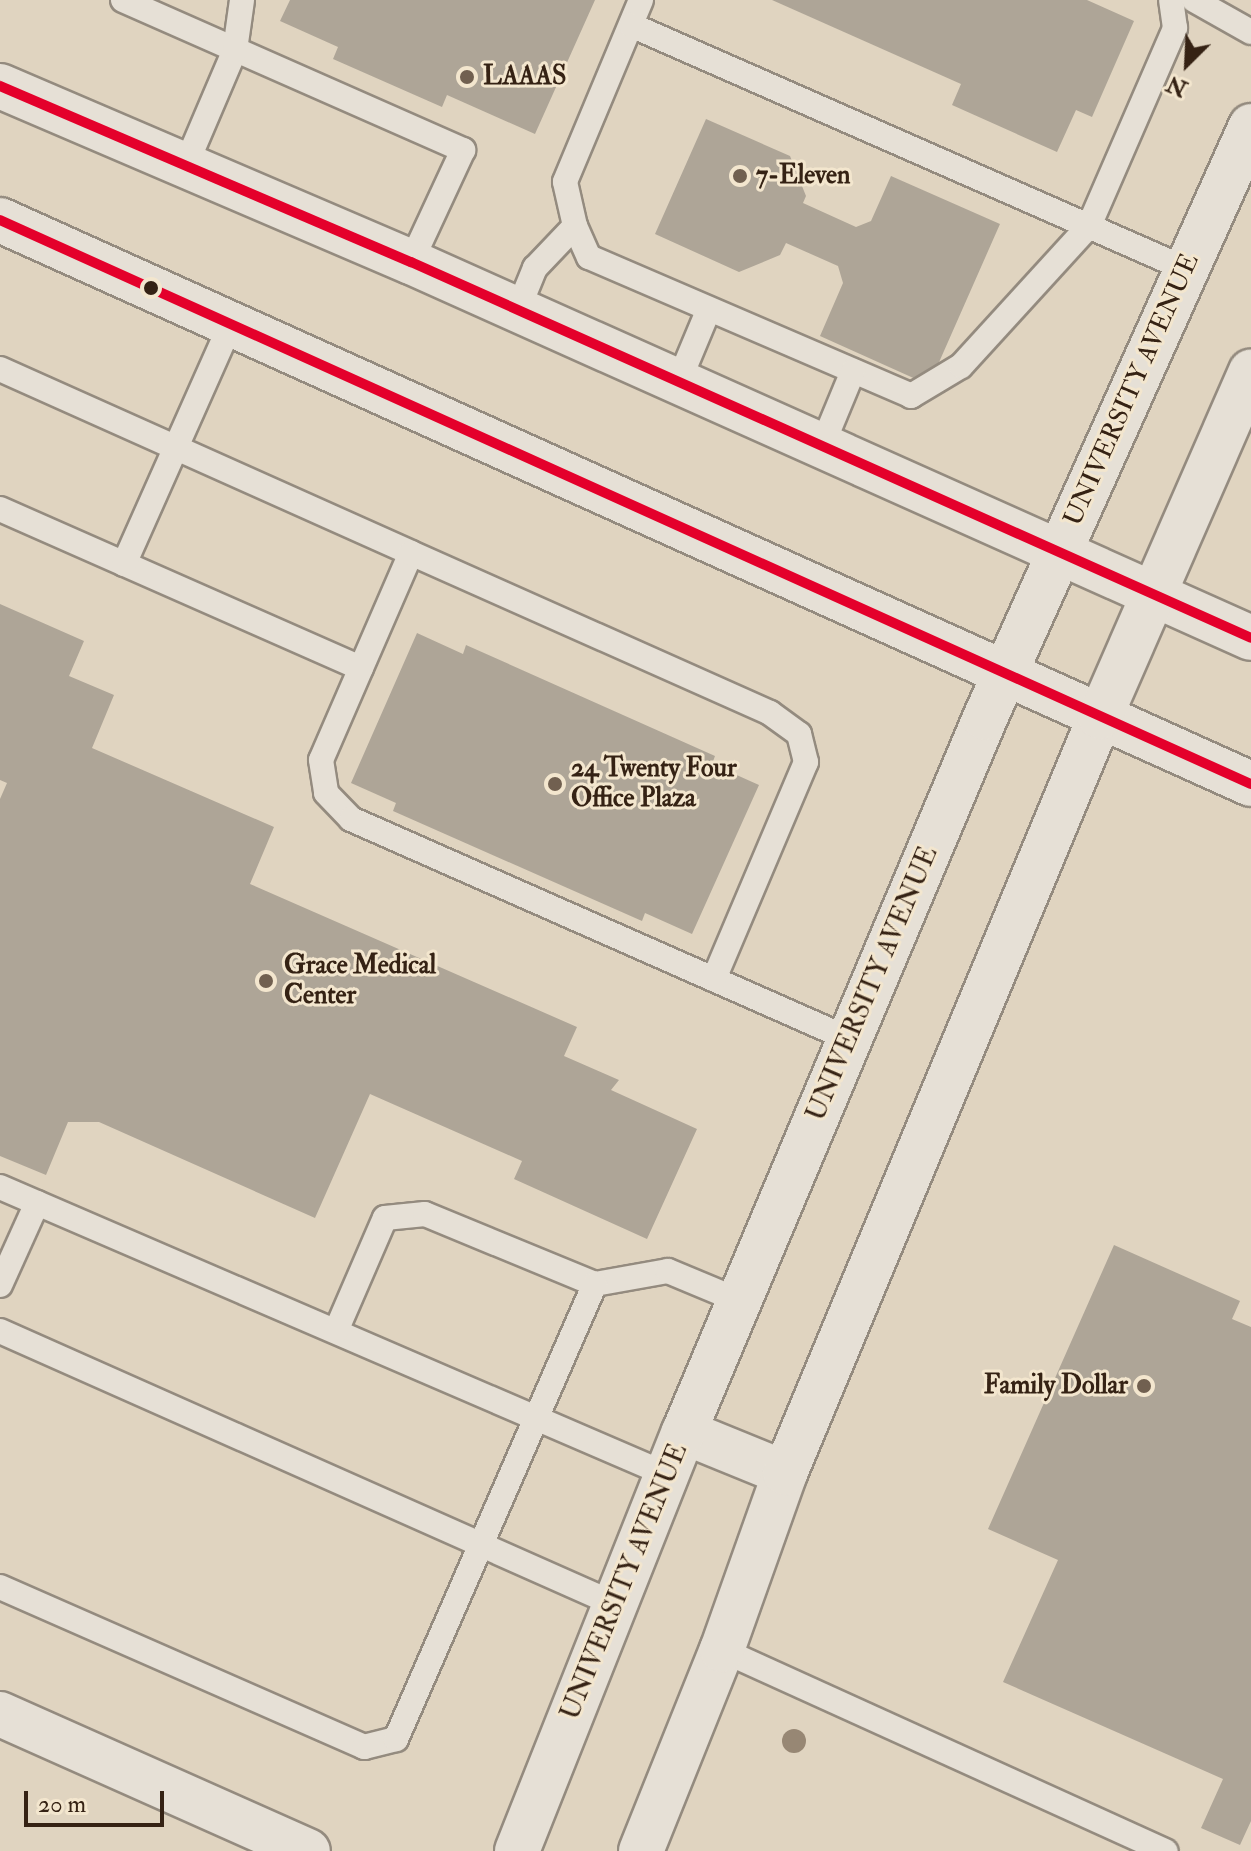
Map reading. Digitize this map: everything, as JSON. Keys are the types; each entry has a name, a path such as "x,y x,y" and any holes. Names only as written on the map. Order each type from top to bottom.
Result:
{"main road":[{"path":"0,86 411,262 1251,638"},
{"name":"UNIVERSITY AVENUE","path":"517,1851 684,1432 849,1039 1059,551 1251,126"},
{"path":"0,220 1251,784"},
{"path":"641,1851 722,1650 785,1473 1100,717 1251,372"},
{"path":"684,1432 785,1473"},
{"path":"0,1714 308,1851"}],"lane":[{"path":"123,0 463,150 411,262"},
{"path":"185,167 235,50 242,0"},
{"path":"641,0 565,182 575,226 589,257 911,396 949,374 1089,226 1175,28 1171,0"},
{"path":"1194,0 1251,32"},
{"path":"631,25 1186,269"},
{"path":"517,312 535,268 575,226"},
{"path":"678,383 709,309"},
{"path":"124,564 231,324"},
{"path":"0,369 770,713 799,734 806,762 714,979"},
{"path":"822,446 853,371"},
{"path":"0,509 361,668"},
{"path":"411,553 321,760 326,793 351,819 849,1039"},
{"path":"0,1187 668,1475"},
{"path":"0,1285 37,1203"},
{"path":"336,1331 385,1218 425,1214 595,1284 668,1271 740,1301"},
{"path":"0,1587 364,1747 396,1739 484,1546 595,1284"},
{"path":"0,1331 617,1605"},
{"path":"722,1650 1166,1851"}],"building":[{"name":"LAAAS","path":"290,0 595,0 535,134 447,95 442,107 333,59 338,47 280,21"},
{"path":"772,0 1087,0 1134,21 1092,117 1076,110 1057,152 952,105 961,84"},
{"path":"706,119 790,156 806,196 803,203 856,227 871,221 891,176 1000,224 929,385 820,336 843,283 838,266 786,243 780,255 739,272 655,234"},
{"path":"0,604 84,641 69,676 114,695 92,748 274,827 250,884 577,1027 564,1056 619,1080 611,1090 697,1129 647,1239 514,1179 522,1161 370,1094 315,1218 99,1122 68,1122 46,1175 0,1156 0,799 7,783 0,780"},
{"name":"24 Twenty Four Office Plaza","path":"417,633 463,654 466,645 715,756 712,764 759,785 692,934 645,913 642,921 393,811 396,803 351,783"},
{"path":"1114,1245 1240,1301 1232,1319 1251,1327 1251,1821 1240,1845 1201,1828 1223,1779 1003,1682 1058,1560 988,1529"}],"transit line":[{"path":"0,86 411,262 1251,638"},
{"path":"0,220 1251,784"}],"place":[{"name":"LAAAS","path":"467,77"},
{"name":"7-Eleven","path":"740,176"},
{"name":"24 Twenty Four Office Plaza","path":"555,784"},
{"name":"Grace Medical Center","path":"266,981"},
{"name":"Family Dollar","path":"1144,1386"}]}
